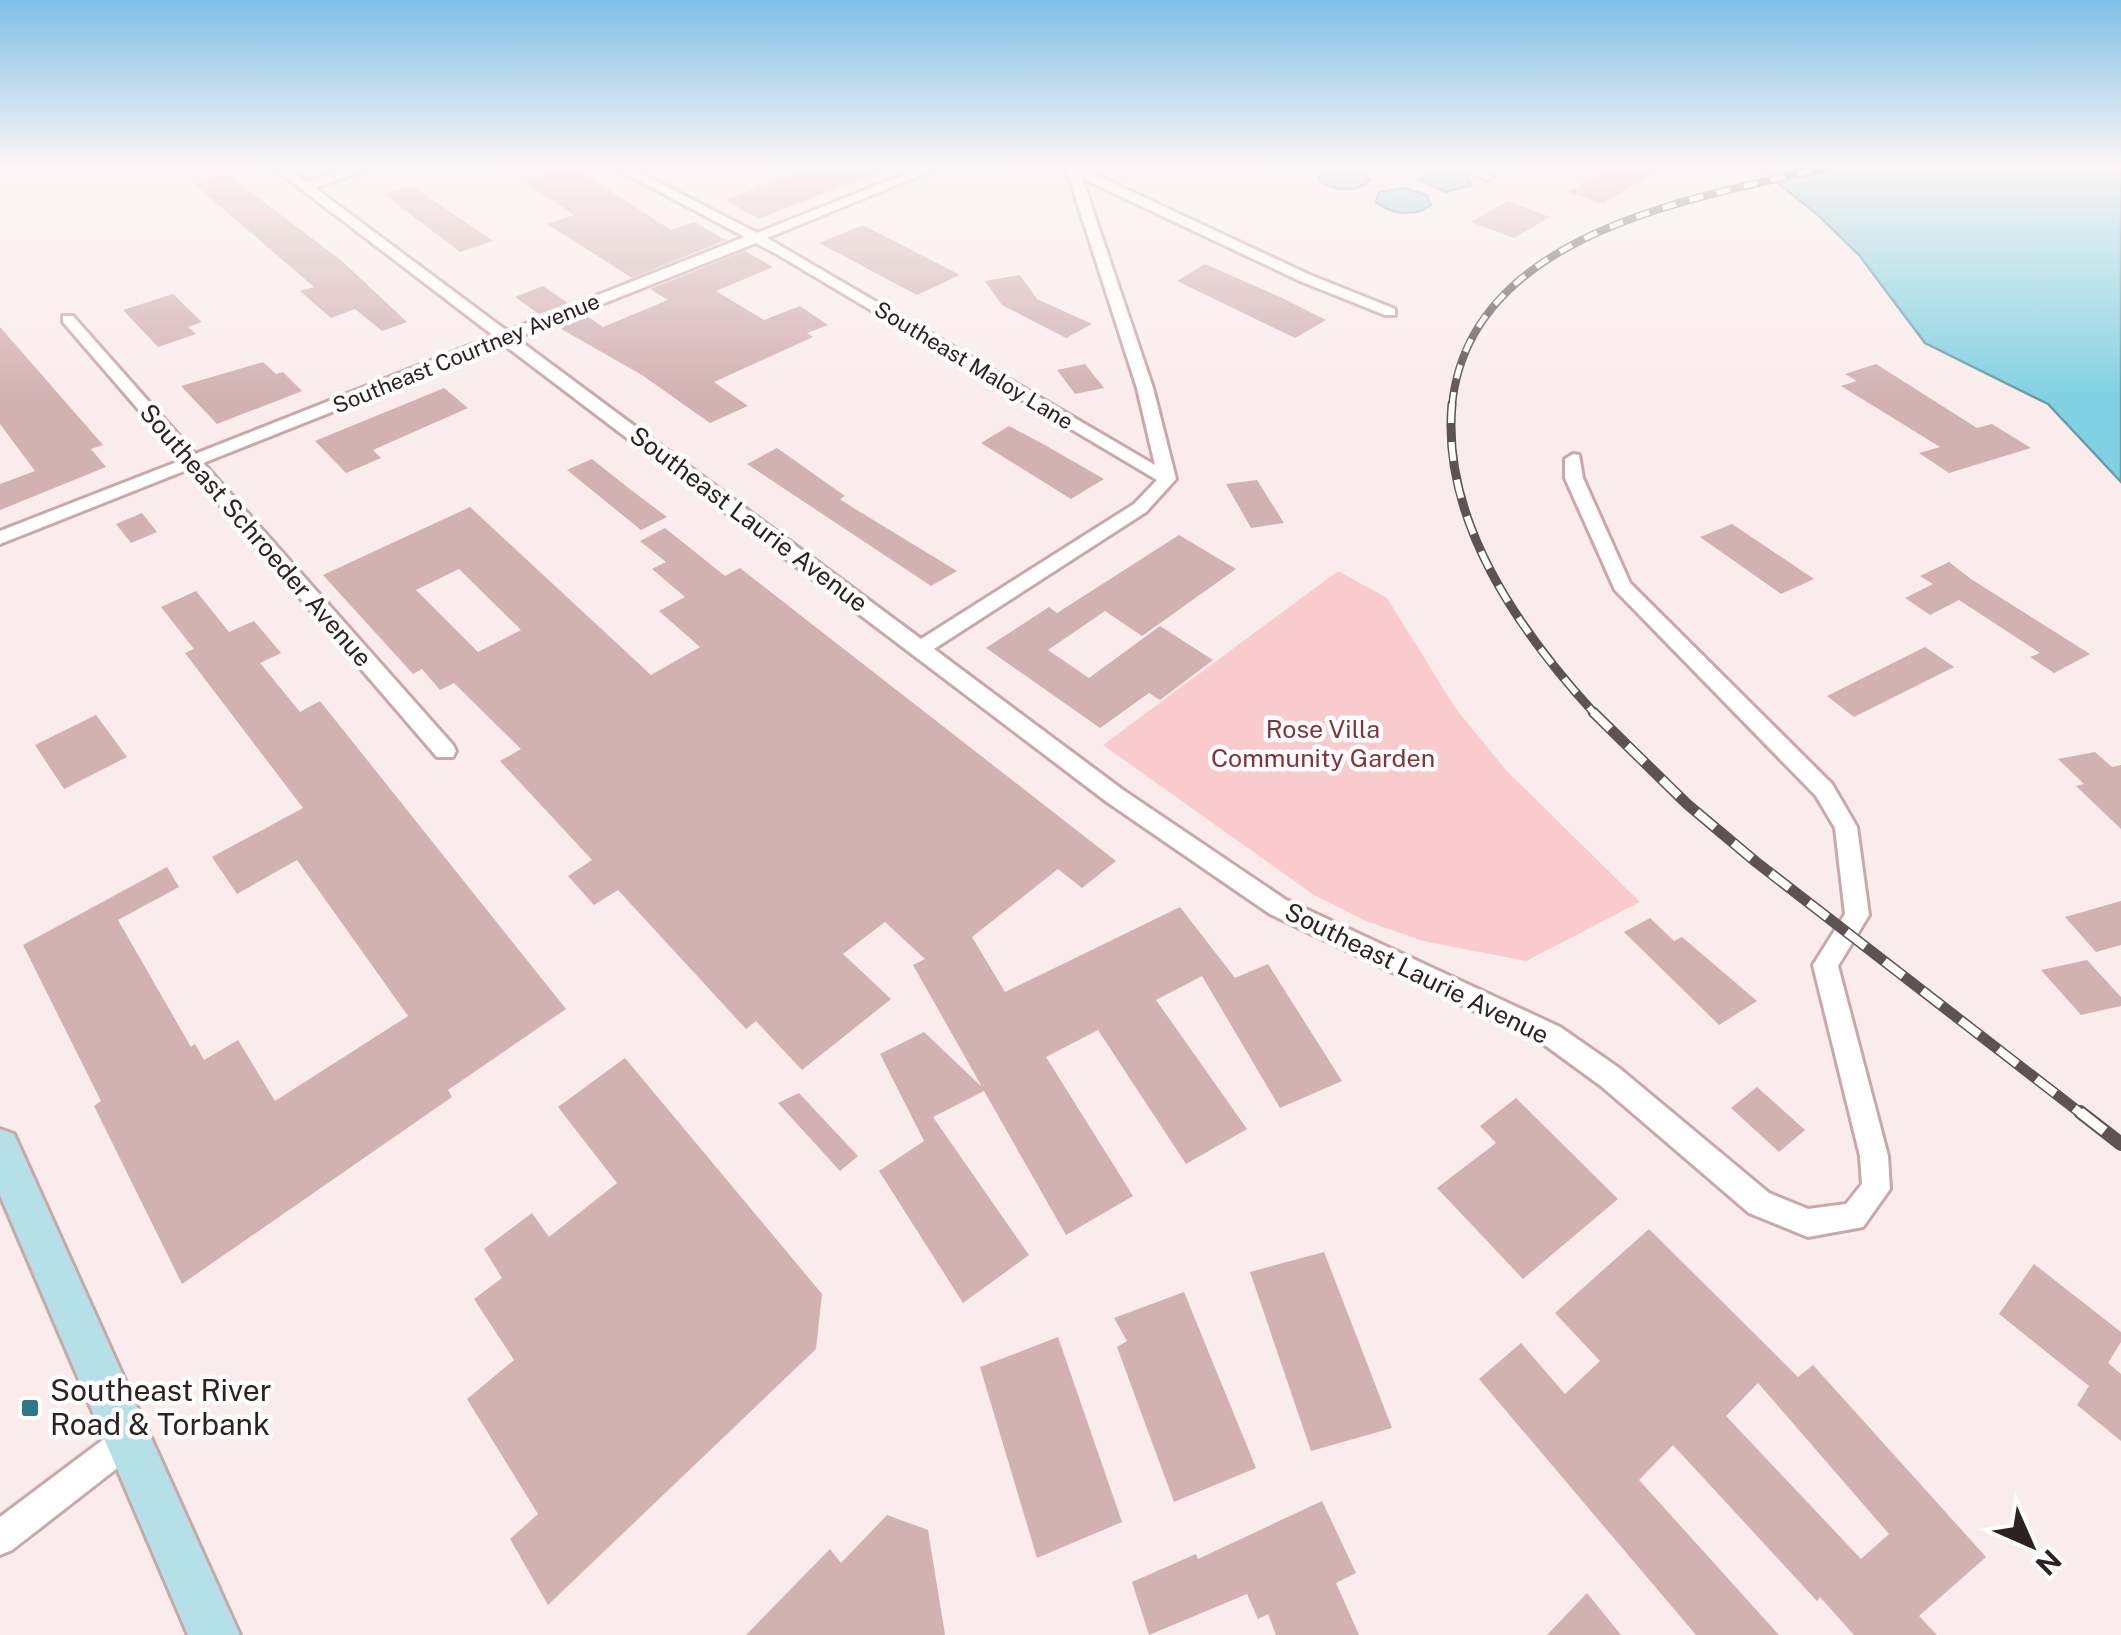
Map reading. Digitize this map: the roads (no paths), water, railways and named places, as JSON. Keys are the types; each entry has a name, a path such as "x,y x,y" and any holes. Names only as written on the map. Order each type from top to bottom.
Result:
{"street":[{"name":"Southeast Laurie Avenue","path":"382,244 1114,796 1231,879 1293,915 1551,1036 1610,1077 1758,1202 1808,1223 1853,1217 1876,1189 1874,1156 1825,965 1856,915 1846,827 1824,790 1622,586 1574,478 1573,459"},
{"name":"Southeast Courtney Avenue","path":"0,538 742,244"},
{"name":"Southeast Maloy Lane","path":"765,244 1167,479"},
{"path":"922,648 1140,508 1167,479 1146,388 1097,244"},
{"path":"1233,244 1390,312"},
{"name":"Southeast Schroeder Avenue","path":"68,319 445,751"},
{"path":"0,1148 214,1635"},
{"path":"0,1538 127,1440"}],"water":[{"path":"1848,244 2121,244 2121,482 2048,404 1925,343"}],"railway":[{"path":"1452,406 1467,348 1498,300 1542,263 1576,244"},
{"path":"1452,406 1452,448 1459,490 1491,572 1539,647 1595,714"},
{"path":"1595,714 1687,804 1756,862 2083,1115"},
{"path":"2080,1112 2121,1144"}],"place":[{"name":"Southeast River Road & Torbank","path":"30,1408"}],"park label":[{"name":"Rose Villa Community Garden","path":"1323,744"}]}
